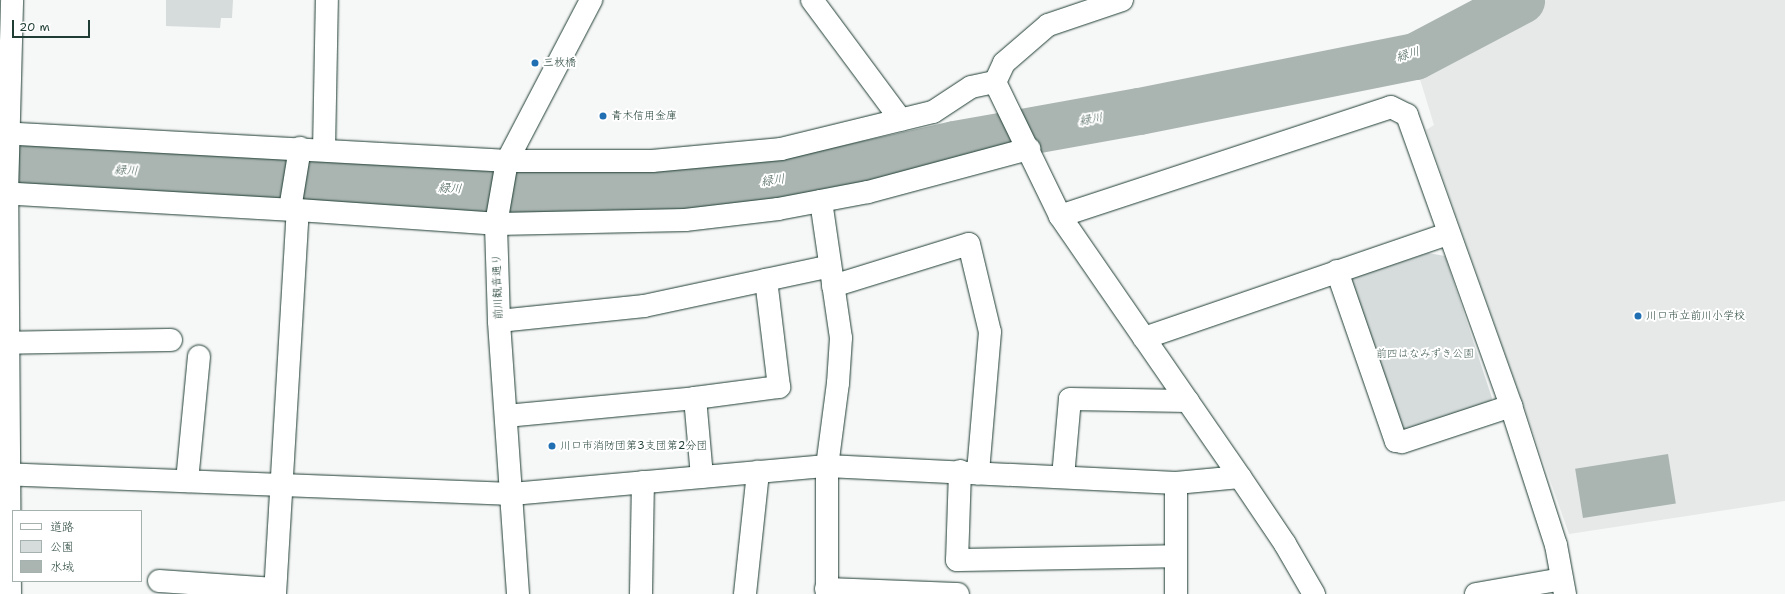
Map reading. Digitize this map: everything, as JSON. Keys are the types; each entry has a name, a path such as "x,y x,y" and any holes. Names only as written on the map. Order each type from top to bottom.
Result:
{"street":[{"path":"10,594 4,474 4,247 6,134 12,0"},
{"path":"324,150 327,0"},
{"name":"前川観音通り","path":"518,594 500,321 497,217 505,166 591,0"},
{"path":"812,0 901,120"},
{"path":"995,82 1004,63 1048,25 1118,1"},
{"path":"6,134 300,148 505,166 652,161 781,149 933,112 971,88 995,82"},
{"path":"995,82 1027,145 1060,216 1286,544 1314,594"},
{"path":"1060,216 1391,107 1408,115 1448,234 1511,406 1556,545 1564,587 1476,594"},
{"path":"5,193 294,210 497,217 685,220 778,209 868,192 1027,145"},
{"path":"159,581 275,591 294,210 300,148"},
{"path":"821,201 841,338 838,383 827,466 826,592 958,594"},
{"path":"1144,338 1448,234"},
{"path":"500,321 644,306 766,280 832,276 970,244 990,332 957,560 1176,556"},
{"path":"1337,271 1396,441 1402,442 1511,406"},
{"path":"506,416 695,398 779,387 766,280"},
{"path":"4,342 171,340"},
{"path":"187,481 199,357"},
{"path":"695,398 702,477"},
{"path":"1063,477 1070,400 1188,401"},
{"path":"4,474 512,494 827,466 1176,483 1240,477"},
{"path":"745,594 758,472"},
{"path":"642,594 643,482"},
{"path":"1176,483 1176,594"}],"shaded area":[{"name":"川口市立前川小学校","path":"1547,0 1785,0 1785,501 1569,534 1426,130 1434,125 1416,66"}],"green space":[{"path":"166,0 233,0 232,18 221,18 220,28 166,26"},
{"name":"前四はなみずき公園","path":"1428,253 1445,256 1492,398 1490,405 1398,432 1347,280"}],"water":[{"path":"1668,454 1676,503 1583,518 1575,469"}],"waterway":[{"name":"緑川","path":"0,165 521,193 702,191 825,173 955,144 1139,111 1415,56 1521,0"}],"place":[{"name":"三枚橋","path":"535,63"},
{"name":"青木信用金庫","path":"603,116"},
{"name":"川口市立前川小学校","path":"1638,316"},
{"name":"川口市消防団第3支団第2分団","path":"552,446"}]}
